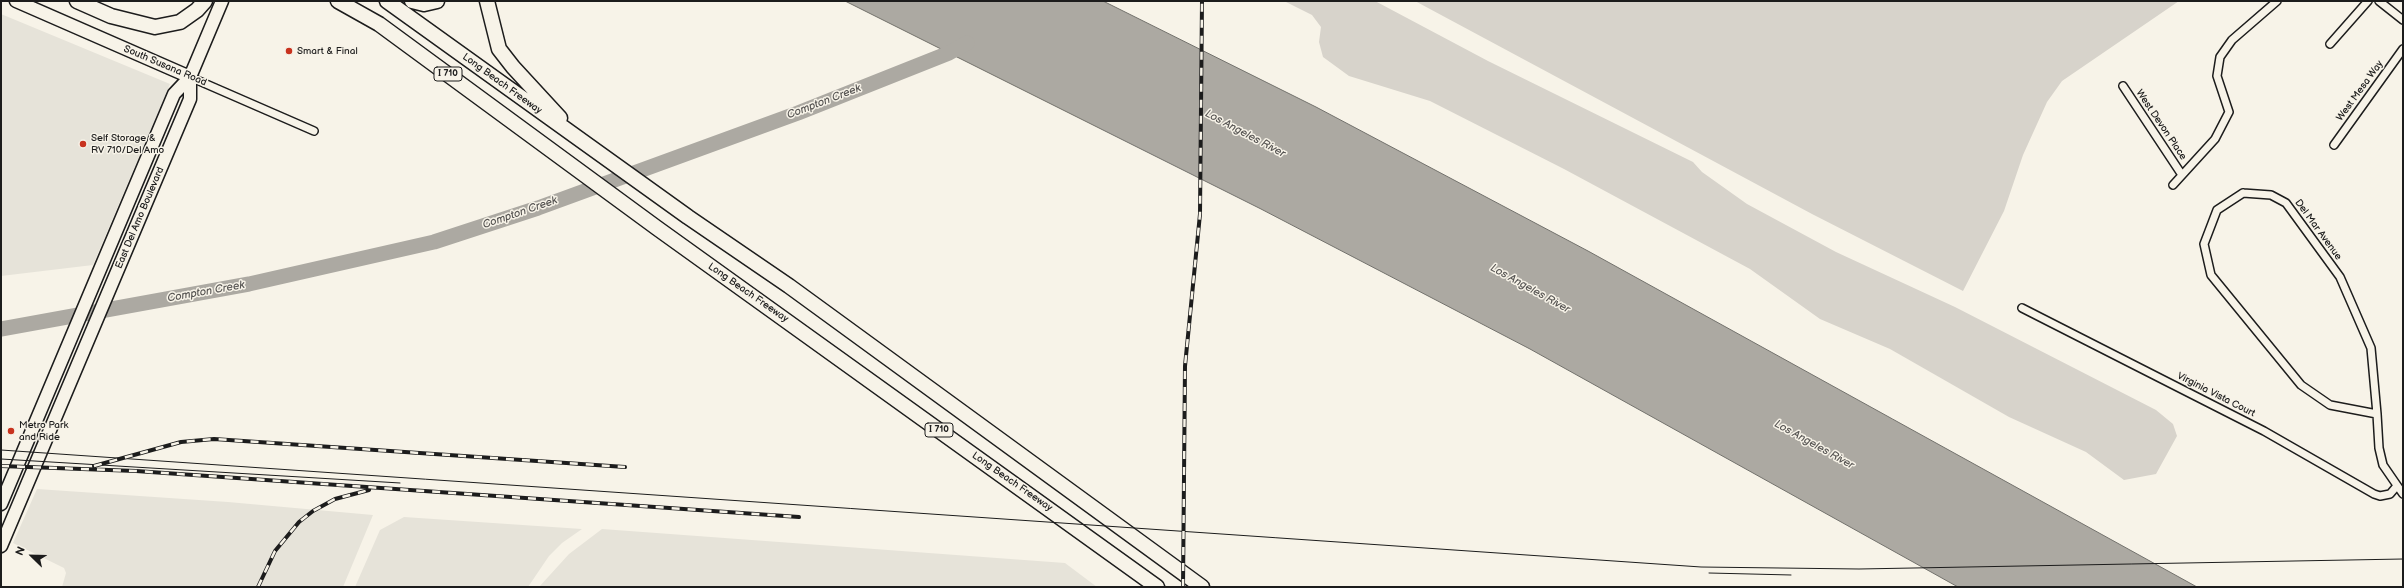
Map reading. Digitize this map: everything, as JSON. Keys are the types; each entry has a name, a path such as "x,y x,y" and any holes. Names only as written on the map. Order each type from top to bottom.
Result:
{"highway":[{"path":"77,1 112,16 154,28 180,22 197,10 205,1"},
{"name":"Long Beach Freeway","path":"338,1 379,24 657,228 1157,587"},
{"name":"Long Beach Freeway","path":"387,1 688,217 789,286 1202,587"},
{"path":"412,1 424,4 436,1"},
{"path":"487,1 500,49 513,67 578,138"}],"main road":[{"name":"South Susana Road","path":"16,1 190,77"},
{"path":"190,77 222,1"},
{"name":"East Del Amo Boulevard","path":"1,504 174,94 190,77"},
{"name":"East Del Amo Boulevard","path":"1,546 190,99 190,77"}],"street":[{"name":"West Devon Place","path":"2173,185 2215,139 2229,112 2217,76 2220,57 2232,40 2277,1"},
{"path":"2330,44 2368,1"},
{"path":"2379,1 2403,20"},
{"name":"West Mesa Way","path":"2334,145 2403,49"},
{"name":"South Susana Road","path":"190,77 314,132"},
{"name":"West Devon Place","path":"2123,86 2182,175"},
{"name":"Del Mar Avenue","path":"2377,414 2330,405 2314,396 2301,385 2211,275 2204,244 2217,210 2243,193 2271,195 2286,203 2340,277 2371,348 2377,414 2379,448 2382,465 2396,487 2403,494"},
{"name":"Virginia Vista Court","path":"2022,308 2264,431 2374,494 2380,496 2390,494 2396,487"}],"shaded area":[{"path":"1284,1 1375,1 1488,61 1693,162 1702,172 1747,204 1836,252 1955,307 2156,410 2173,424 2177,436 2156,474 2124,480 2086,452 2009,417 1890,349 1820,319 1750,269 1564,169 1430,101 1349,76 1323,57 1319,42 1321,27 1312,15"},
{"path":"1415,1 2179,1 2062,81 2047,102 2023,155 2004,211 1963,291 1812,214"},
{"path":"1,14 170,84 93,265 1,276"},
{"path":"37,489 228,502 373,515 343,587 62,587 66,573 64,568 13,543"},
{"path":"404,517 582,529 562,543 549,556 528,587 355,587 380,530"},
{"path":"602,529 1065,563 1097,587 539,587 569,554"}],"water":[{"name":"Los Angeles River","path":"845,1 1103,1 1316,107 1588,251 2197,587 1958,587 1530,349 1261,209"}],"waterway":[{"name":"Compton Creek","path":"1,329 249,284 434,242 538,208 798,113 949,53 967,43"}],"tram line":[{"path":"1,450 1701,567 1859,569 2403,559"},
{"path":"1,459 400,483"},
{"path":"1709,573 1791,575"}],"railway":[{"path":"1183,587 1185,366 1200,214 1202,1"},
{"path":"94,466 181,442 214,439 625,467"},
{"path":"1,466 136,471 799,517"},
{"path":"258,587 275,551 299,522 313,511 335,499 369,490"}],"place":[{"name":"Smart & Final","path":"289,51"},
{"name":"Self Storage & RV 710/Del Amo","path":"83,144"},
{"name":"Metro Park and Ride","path":"11,431"}]}
